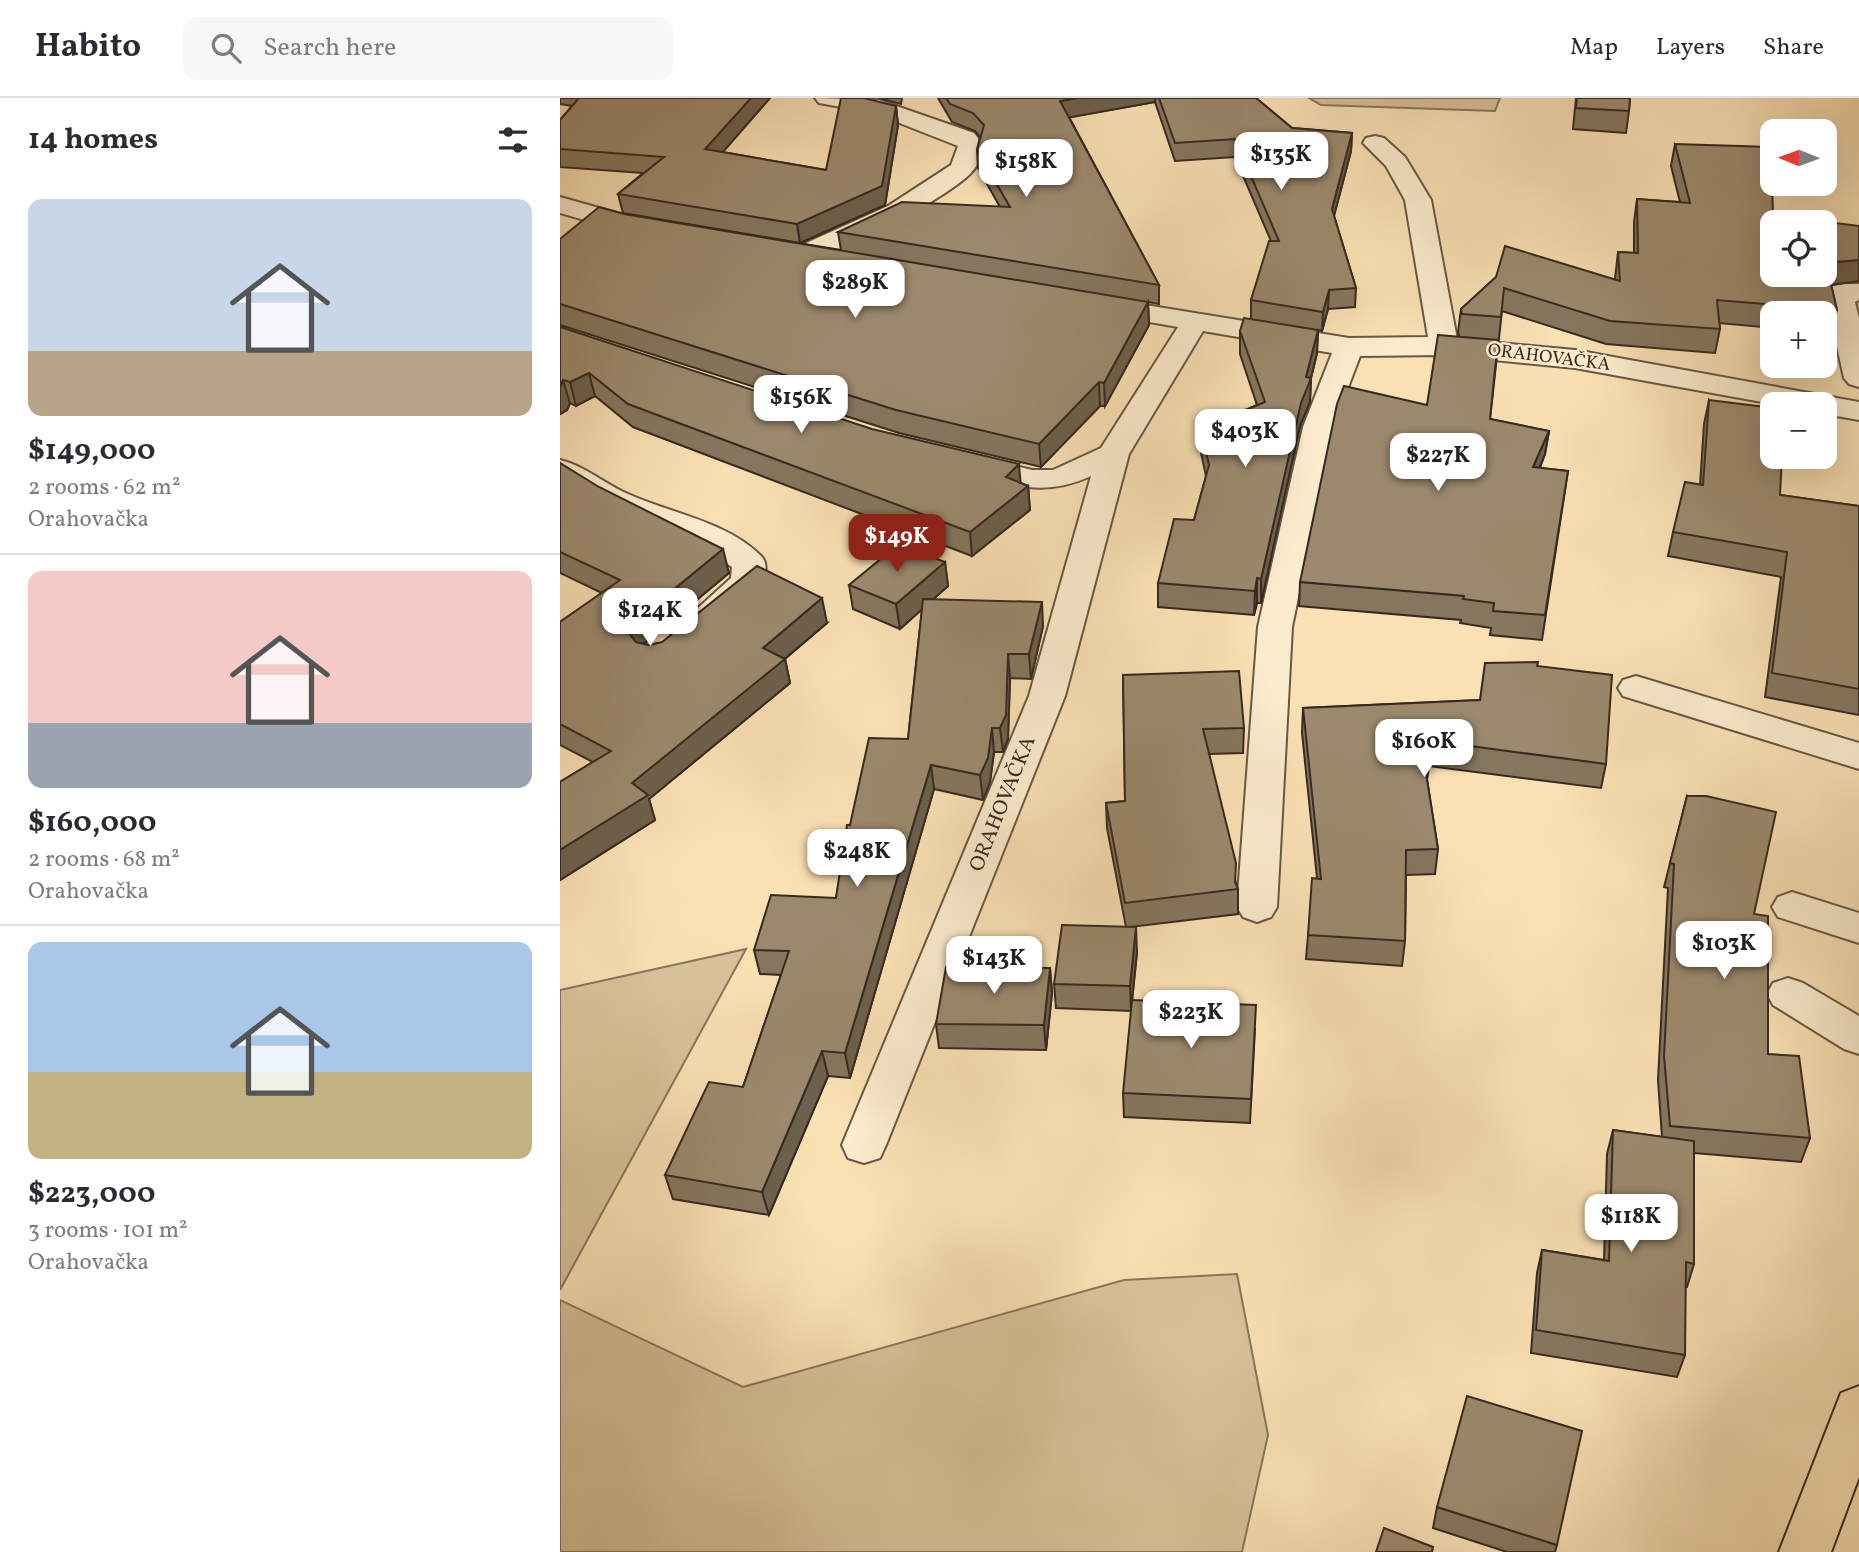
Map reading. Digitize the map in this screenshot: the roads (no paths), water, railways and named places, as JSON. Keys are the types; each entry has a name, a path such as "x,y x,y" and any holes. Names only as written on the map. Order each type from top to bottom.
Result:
{"main road":[{"path":"1805,1552 1859,1409"}],"street":[{"path":"827,98 887,103 965,138 971,145 967,162 960,170 897,212 790,253 855,264"},
{"path":"1375,143 1396,162 1418,200 1444,346"},
{"path":"560,205 630,226 670,233"},
{"path":"1859,292 1843,292 1841,302 1859,378"},
{"name":"ORAHOVAČKA","path":"1064,300 1349,347 1444,346 1575,359 1859,411"},
{"name":"ORAHOVAČKA","path":"864,1145 1047,696 1113,454 1195,322"},
{"path":"1257,907 1275,627 1318,427 1349,347"},
{"path":"935,455 1032,479 1058,479 1113,454"},
{"path":"560,469 615,500 715,540 749,562 748,582 686,631"},
{"path":"1636,688 1859,756"},
{"path":"1792,907 1859,928"},
{"path":"1788,995 1859,1037"}]}
